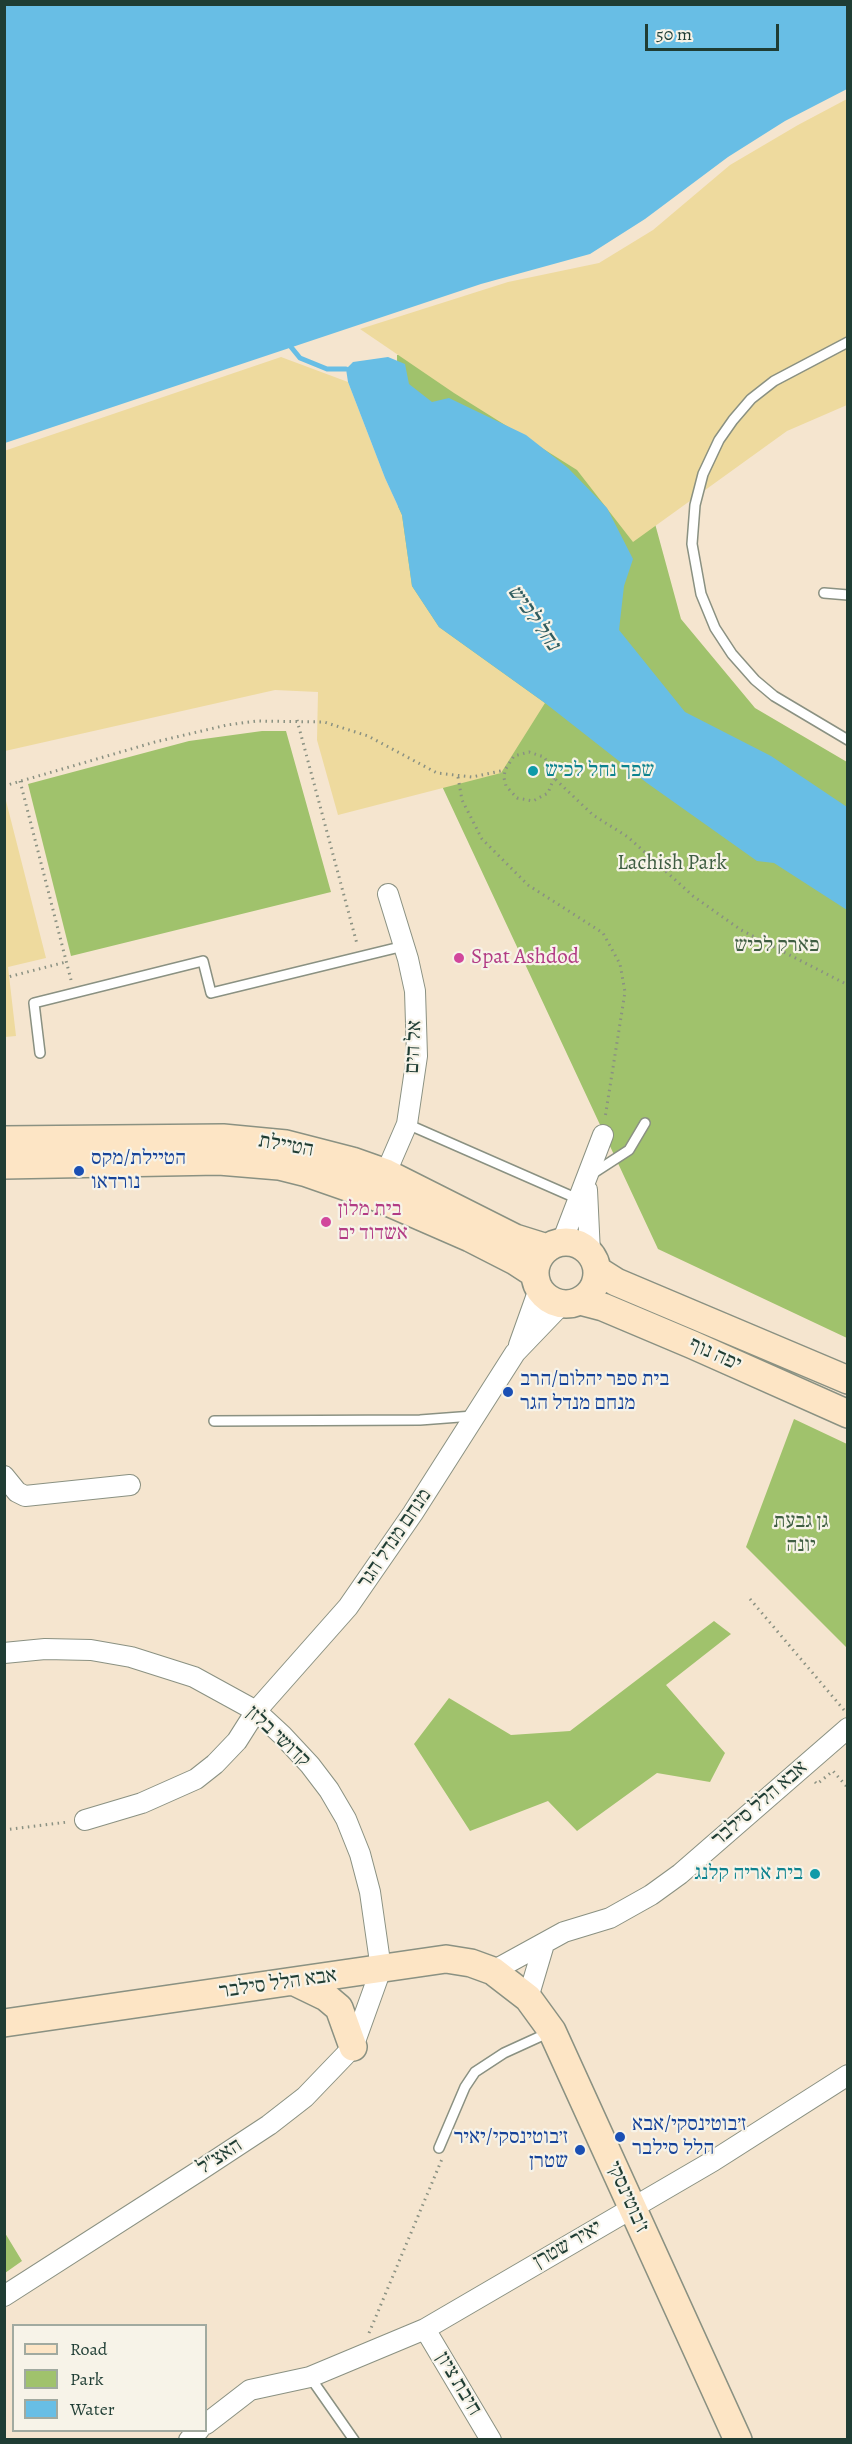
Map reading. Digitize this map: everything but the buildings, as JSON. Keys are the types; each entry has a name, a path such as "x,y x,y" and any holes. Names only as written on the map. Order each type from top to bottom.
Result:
{"main road":[{"name":"הטיילת","path":"4,1140 179,1138 258,1140 313,1149 515,1261 537,1282"},
{"name":"הטיילת","path":"4,1165 195,1161 250,1162 279,1166 381,1185 515,1238 555,1245"},
{"path":"577,1244 594,1261 594,1288 571,1303 553,1302 537,1282 538,1258 555,1245 577,1244"},
{"name":"יפה נוף","path":"594,1261 616,1282 848,1380"},
{"name":"יפה נוף","path":"571,1303 603,1307 848,1414"},
{"name":"אבא הלל סילבר","path":"4,2023 446,1959 471,1963 493,1971"},
{"name":"ז'בוטינסקי","path":"493,1971 528,1998 552,2031 738,2439"},
{"path":"295,1982 326,1997 339,2008 353,2047"}],"street":[{"name":"אל הים","path":"381,1185 407,1124 417,1056 415,991 388,894"},
{"path":"555,1245 578,1199 603,1135"},
{"path":"586,1177 594,1261"},
{"path":"515,1353 537,1282"},
{"path":"515,1353 571,1303"},
{"name":"מנחם מנדל הגר","path":"85,1820 142,1803 196,1779 215,1764 237,1741 256,1712 348,1607 413,1513 515,1353"},
{"path":"4,1476 17,1492 25,1496 130,1485"},
{"name":"קדושי בלזן","path":"4,1653 45,1649 91,1650 131,1657 194,1677 256,1712 310,1765 329,1790 346,1819 360,1854 370,1893 381,1969"},
{"name":"אבא הלל סילבר","path":"493,1971 564,1932 609,1918 651,1894 680,1874 848,1728"},
{"path":"528,1998 544,1944"},
{"name":"האצ\"ל","path":"4,2296 269,2125 305,2097 353,2047 381,1969"},
{"name":"יאיר שטרן","path":"207,2423 250,2390 310,2377 425,2329 713,2161 848,2075"},
{"name":"חיבת ציון","path":"425,2329 492,2439"}],"lane":[{"path":"848,342 790,371 762,390 741,410 719,440 703,474 695,505 692,533 694,564 700,594 715,628 732,654 747,673 769,692 848,740"},
{"path":"824,593 848,595"},
{"path":"40,1053 34,1003 203,961 211,993 404,946"},
{"path":"586,1177 629,1150 645,1123"},
{"path":"407,1124 578,1199"},
{"path":"214,1421 420,1420 476,1416"},
{"path":"439,2148 465,2087 475,2072 504,2053 552,2031"},
{"path":"310,2377 354,2439"}],"path":[{"path":"297,720 360,956"},
{"path":"4,786 156,742 227,725 257,721 324,722 368,736 437,774 472,777 505,770"},
{"path":"554,778 548,793 541,798 525,801 517,798 506,786 505,770 514,756 521,753 536,753 550,763 554,778 593,815 628,837 693,896 741,930 848,985"},
{"path":"458,777 462,800 482,839 528,885 603,933 620,964 625,992 603,1135"},
{"path":"20,781 74,993"},
{"path":"4,978 66,962"},
{"path":"750,1599 848,1714"},
{"path":"817,1784 833,1771 848,1788"},
{"path":"4,1830 85,1820"},
{"path":"359,2356 446,2151 439,2148"}],"green space":[{"name":"Lachish Park","path":"603,333 681,619 755,708 847,762 847,1338 658,1249 399,694 397,355"},
{"path":"262,731 286,731 331,892 71,956 28,784 189,741"},
{"name":"גן גבעת יונה","path":"794,1419 847,1444 847,1648 746,1547"},
{"path":"714,1621 731,1634 666,1685 725,1753 710,1782 657,1773 577,1831 548,1801 470,1831 414,1744 449,1698 511,1735 570,1731"},
{"path":"5,2233 22,2261 4,2273"}],"sand":[{"path":"847,99 847,405 787,431 633,542 577,470 454,393 360,329 508,282 599,263 653,230 730,165"},
{"path":"281,357 348,382 385,478 402,515 412,586 439,627 545,703 501,773 338,815 317,740 318,692 275,690 5,751 4,451"},
{"path":"4,793 46,958 8,967 16,1036 5,1037"}],"water":[{"path":"4,5 847,5 847,89 785,121 728,157 645,219 590,254 481,284 5,443"},
{"path":"388,357 405,364 409,384 432,402 449,398 526,435 568,468 607,508 633,559 624,586 619,630 685,712 771,756 847,807 847,910 774,863 757,861 647,783 545,703 439,627 412,586 402,515 385,478 348,382 346,369 353,362"}],"waterway":[{"name":"נחל לכיש","path":"291,347 300,358 327,369 346,369"}],"place":[{"name":"שפך נחל לכיש","path":"533,771"},
{"name":"Spat Ashdod","path":"459,958"},
{"name":"הטיילת/מקס נורדאו","path":"79,1171"},
{"name":"בית מלון אשדוד ים","path":"326,1222"},
{"name":"בית ספר יהלום/הרב מנחם מנדל הגר","path":"508,1392"},
{"name":"בית אריה קלנג","path":"815,1874"},
{"name":"ז׳בוטינסקי/אבא הלל סילבר","path":"620,2137"},
{"name":"ז׳בוטינסקי/יאיר שטרן","path":"580,2150"}],"park label":[{"name":"פארק לכיש","path":"777,946"}]}
